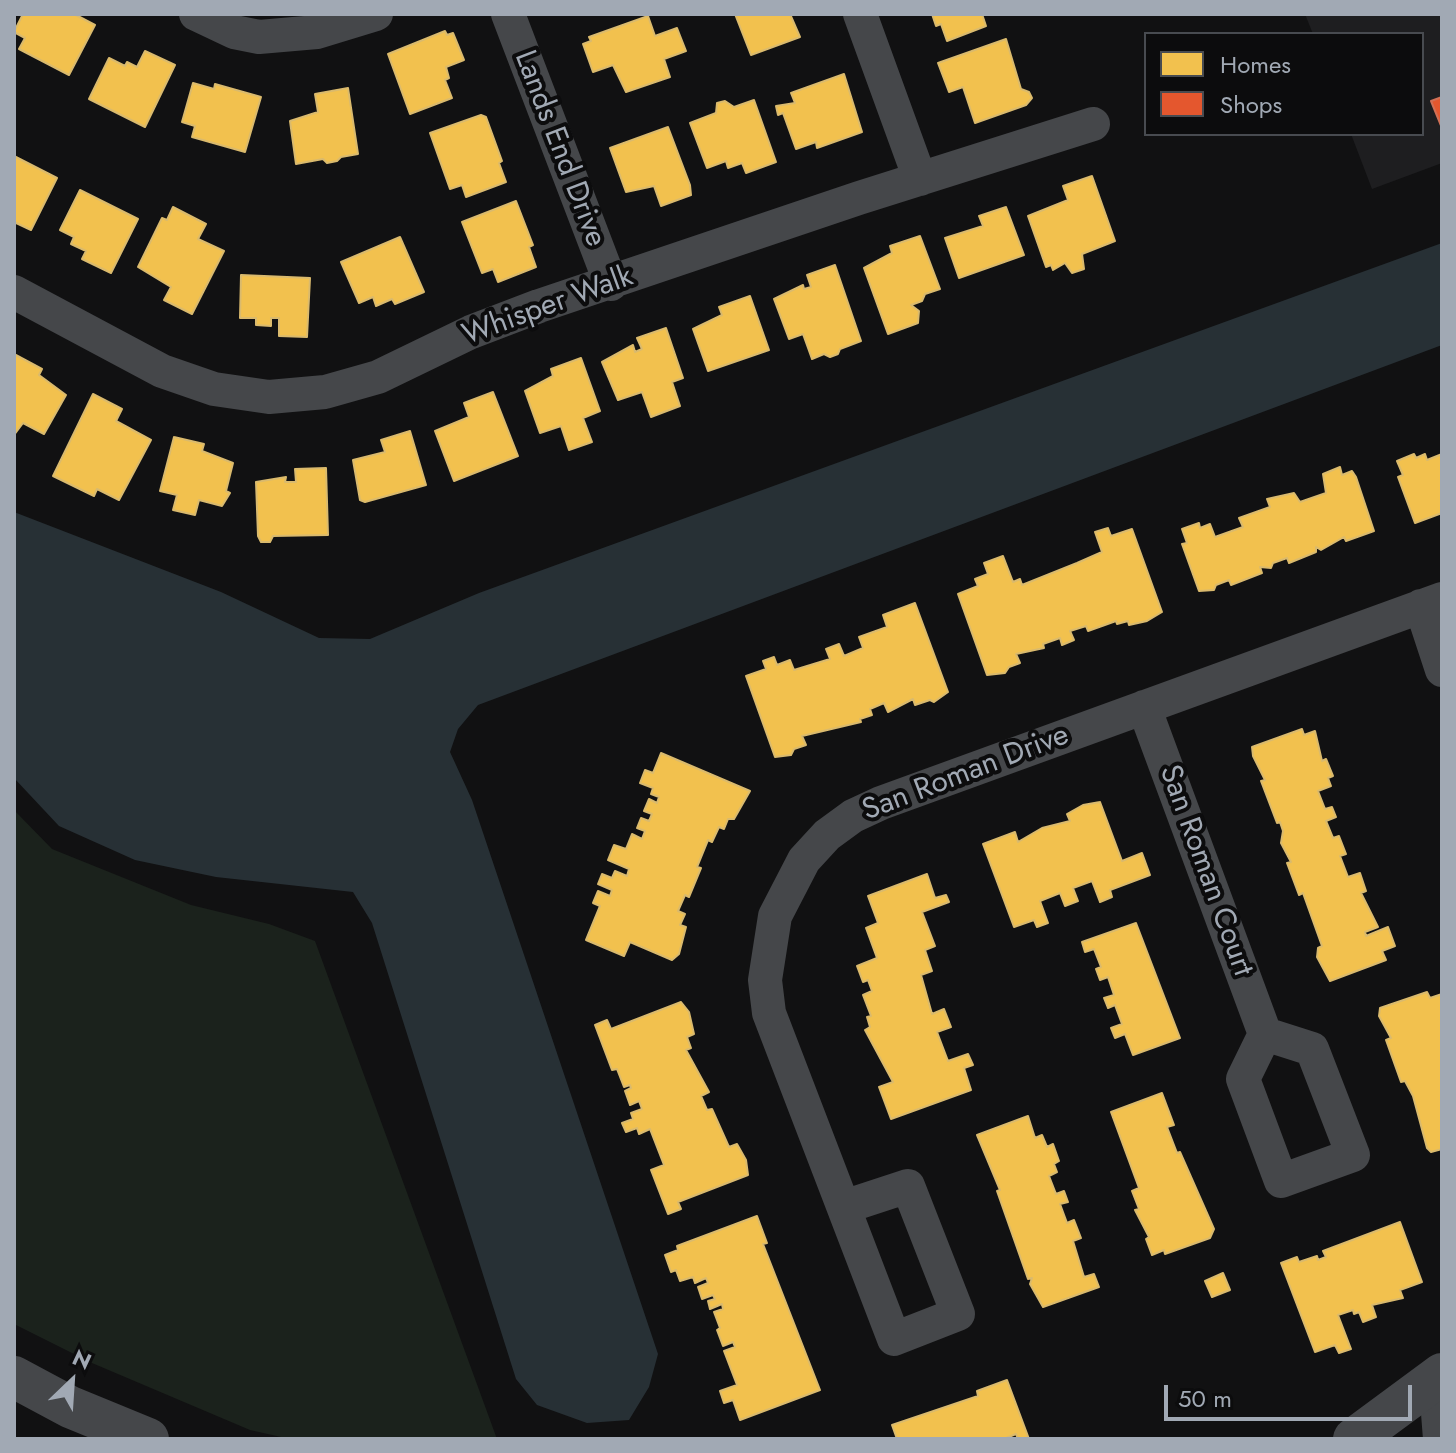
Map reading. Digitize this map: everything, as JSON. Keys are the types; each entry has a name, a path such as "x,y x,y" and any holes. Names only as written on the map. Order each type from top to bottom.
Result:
{"street":[{"path":"196,14 234,32 259,37 317,32 376,14"},
{"name":"Lands End Drive","path":"508,14 611,284"},
{"path":"860,14 920,179"},
{"name":"Whisper Walk","path":"14,292 162,371 214,389 269,397 325,392 378,377 471,332 920,179 1093,124"},
{"path":"1432,602 1442,670"},
{"name":"San Roman Drive","path":"844,1207 769,1013 765,980 775,916 804,860 827,835 853,816 1432,602"},
{"name":"San Roman Court","path":"1144,707 1265,1034"},
{"path":"1354,1439 1441,1373"},
{"path":"1440,1439 1441,1373"},
{"path":"14,1377 70,1407 148,1439"}],"shaded area":[{"path":"1305,14 1442,14 1442,163 1372,189 1352,136 1424,136 1424,32 1312,32"},
{"path":"1442,243 1442,345 478,705 458,729 450,752 472,800 658,1354 649,1387 629,1420 587,1423 537,1405 516,1379 372,923 353,892 216,877 135,860 59,826 14,778 14,512 221,592 319,638 370,639 479,593"},
{"path":"14,810 52,849 191,905 269,924 315,941 497,1439 290,1439 250,1430 92,1363 14,1324"}],"building: Homes":[{"path":"23,14 74,14 95,25 69,75 19,49 25,38 14,32"},
{"path":"735,14 790,14 800,37 751,55"},
{"path":"932,14 982,14 986,26 947,41 941,24 936,26"},
{"path":"648,16 655,36 677,28 686,51 664,59 670,77 626,92 613,65 593,72 583,44 591,41 589,37"},
{"path":"445,31 447,35 453,33 464,60 446,67 449,78 445,80 452,98 410,114 388,54"},
{"path":"1006,39 1021,89 1029,92 1032,98 1026,105 975,123 963,87 949,92 938,63"},
{"path":"145,51 175,65 145,127 89,99 109,58 125,66 127,62 137,67"},
{"path":"844,74 862,132 817,148 816,142 796,149 783,113 778,115 776,106 795,103 791,93"},
{"path":"193,83 214,89 215,84 261,97 245,152 192,137 195,126 182,122"},
{"path":"348,88 358,154 327,163 323,159 296,164 290,121 318,112 315,94"},
{"path":"754,100 776,162 746,173 742,163 728,168 726,161 707,168 690,123 716,113 717,103 725,101 734,107"},
{"path":"481,115 486,117 506,182 466,197 462,185 450,189 430,133"},
{"path":"668,127 691,195 661,206 654,186 626,192 610,148"},
{"path":"14,156 57,178 31,230 14,222"},
{"path":"1092,176 1115,241 1082,254 1084,269 1072,273 1065,263 1053,270 1051,265 1046,267 1028,216 1068,200 1063,186"},
{"path":"80,190 138,219 111,273 82,259 86,251 71,244 74,237 60,230"},
{"path":"516,201 533,245 529,247 536,267 498,282 493,269 482,273 462,222"},
{"path":"173,207 206,224 198,239 224,251 192,314 164,300 171,287 138,267 162,218 167,220"},
{"path":"1006,207 1024,255 959,278 945,238 983,226 979,216"},
{"path":"920,236 940,289 925,294 922,301 911,305 919,311 918,323 888,334 864,268 892,253 890,246"},
{"path":"400,237 424,292 395,304 392,299 376,306 373,297 359,303 341,262"},
{"path":"835,265 861,341 840,349 838,354 830,357 824,354 812,359 803,334 789,339 774,299 803,285 804,289 811,287 807,275"},
{"path":"241,275 310,278 307,337 279,336 279,318 271,318 271,326 256,325 256,318 240,318"},
{"path":"750,296 769,350 708,371 693,329 722,315 719,307"},
{"path":"666,328 683,378 672,382 680,406 651,417 642,392 618,400 602,362 633,345 635,352 642,349 637,338"},
{"path":"14,354 42,369 39,375 66,395 44,434 23,423 14,435"},
{"path":"581,358 600,411 583,418 592,442 569,450 561,426 540,433 525,391 553,376 551,369"},
{"path":"493,392 518,456 454,481 435,431 469,417 464,403"},
{"path":"93,394 122,409 116,421 151,440 119,500 97,489 94,496 53,476"},
{"path":"410,431 426,485 365,502 360,500 353,460 385,452 381,440"},
{"path":"174,437 204,444 202,451 233,463 226,491 230,493 222,506 199,500 195,515 173,510 177,495 160,491"},
{"path":"1414,454 1416,458 1425,454 1427,460 1442,454 1442,513 1415,523 1398,477 1403,475 1397,461"},
{"path":"1340,467 1342,475 1352,471 1356,477 1374,531 1346,541 1344,537 1321,550 1316,547 1316,552 1289,563 1287,558 1273,563 1271,568 1260,567 1262,573 1231,585 1229,580 1216,585 1214,590 1199,591 1182,544 1187,543 1182,529 1199,523 1200,528 1210,524 1215,537 1243,527 1239,518 1270,507 1267,499 1294,493 1300,502 1326,493 1323,474"},
{"path":"326,468 328,535 273,536 270,542 261,542 258,536 256,482 286,477 285,482 296,482 295,469"},
{"path":"1108,528 1111,536 1132,529 1162,612 1147,621 1129,625 1128,621 1117,624 1116,621 1088,631 1086,626 1070,631 1074,640 1062,645 1060,638 1043,644 1044,648 1016,654 1020,663 1009,667 1005,673 987,675 958,594 978,586 975,579 988,574 984,563 1003,556 1013,582 1020,579 1022,585 1102,552 1095,532"},
{"path":"915,603 948,692 934,702 930,700 915,705 913,699 888,712 884,703 870,709 872,715 860,719 861,722 802,736 806,745 794,749 791,755 775,757 746,676 766,669 763,661 774,657 777,665 790,660 794,670 830,659 826,649 839,644 844,656 863,648 859,637 887,627 883,615"},
{"path":"1302,729 1304,735 1315,731 1322,761 1326,759 1333,776 1328,778 1331,786 1318,791 1325,809 1332,807 1336,817 1326,821 1333,838 1339,836 1346,854 1340,856 1348,877 1360,873 1366,891 1361,893 1378,927 1365,932 1366,936 1388,927 1395,946 1382,951 1386,960 1330,981 1317,957 1318,948 1322,946 1303,893 1299,895 1287,863 1291,862 1281,843 1283,831 1261,781 1265,780 1252,747"},
{"path":"661,753 750,791 734,819 728,819 724,829 719,827 712,842 708,840 689,897 685,895 678,911 685,914 680,925 686,927 679,954 672,960 630,942 624,956 586,940 600,906 593,903 598,891 610,896 612,890 598,884 602,874 612,878 615,871 627,876 629,869 608,860 614,845 626,849 632,834 642,839 645,831 637,828 641,818 649,821 652,814 644,811 649,799 657,803 659,797 651,794 653,788 640,783 645,770 653,773"},
{"path":"1100,802 1122,861 1142,853 1150,875 1110,890 1112,897 1100,902 1092,881 1073,888 1078,901 1065,906 1060,893 1040,901 1048,923 1037,927 1034,920 1014,927 983,844 1015,832 1018,842 1042,828 1070,821 1067,814 1083,805"},
{"path":"927,874 935,898 946,895 949,902 922,912 935,946 925,950 932,971 921,975 932,1014 944,1009 951,1027 937,1032 948,1061 968,1054 973,1065 964,1068 971,1090 891,1119 879,1087 893,1082 865,1030 870,1027 867,1017 871,1016 863,995 872,991 868,980 863,982 857,966 877,958 866,928 878,923 868,896"},
{"path":"1136,923 1180,1038 1133,1055 1125,1034 1115,1038 1111,1028 1122,1024 1115,1005 1108,1008 1104,998 1114,995 1108,977 1100,980 1096,969 1101,967 1094,949 1085,952 1082,942"},
{"path":"1427,992 1430,998 1442,994 1442,1149 1431,1152 1427,1148 1413,1096 1405,1081 1401,1082 1386,1040 1391,1038 1379,1016 1380,1008"},
{"path":"681,1002 689,1012 694,1034 687,1037 691,1048 686,1050 709,1092 701,1096 707,1110 712,1109 729,1147 737,1144 746,1160 748,1175 678,1202 681,1209 668,1214 651,1170 664,1165 650,1129 639,1134 637,1128 626,1132 622,1123 633,1119 631,1113 642,1109 639,1101 630,1105 625,1091 631,1088 630,1085 624,1087 617,1069 612,1070 595,1025 607,1020 611,1029"},
{"path":"1162,1093 1174,1125 1167,1127 1214,1229 1210,1238 1165,1254 1164,1250 1152,1255 1146,1239 1149,1237 1135,1210 1139,1209 1132,1191 1139,1188 1111,1112"},
{"path":"1028,1116 1035,1138 1042,1135 1047,1147 1053,1144 1059,1161 1054,1164 1057,1172 1049,1176 1056,1194 1064,1191 1068,1202 1060,1204 1067,1223 1074,1220 1081,1238 1073,1241 1084,1277 1094,1274 1099,1287 1043,1307 1030,1284 1032,1278 1028,1279 997,1191 1000,1190 977,1135"},
{"path":"757,1216 767,1243 763,1244 820,1390 740,1420 733,1400 724,1403 720,1391 737,1385 724,1351 735,1347 733,1342 723,1346 717,1330 720,1328 714,1312 723,1309 722,1304 710,1309 708,1301 715,1299 713,1295 702,1299 698,1287 708,1283 706,1278 695,1283 693,1277 680,1281 676,1270 671,1272 665,1255 678,1250 677,1246"},
{"path":"1400,1222 1422,1282 1400,1290 1403,1298 1372,1305 1376,1317 1363,1322 1359,1312 1354,1314 1353,1310 1338,1315 1351,1349 1339,1353 1335,1345 1315,1352 1281,1263 1297,1257 1299,1262 1317,1256 1318,1260 1326,1257 1323,1251"},
{"path":"1223,1273 1230,1290 1212,1297 1205,1281"},
{"path":"1007,1380 1029,1439 1018,1439 1016,1434 1004,1439 897,1439 892,1425 978,1396 977,1391"}],"building: Shops":[{"path":"1442,97 1442,128 1431,101"}]}
